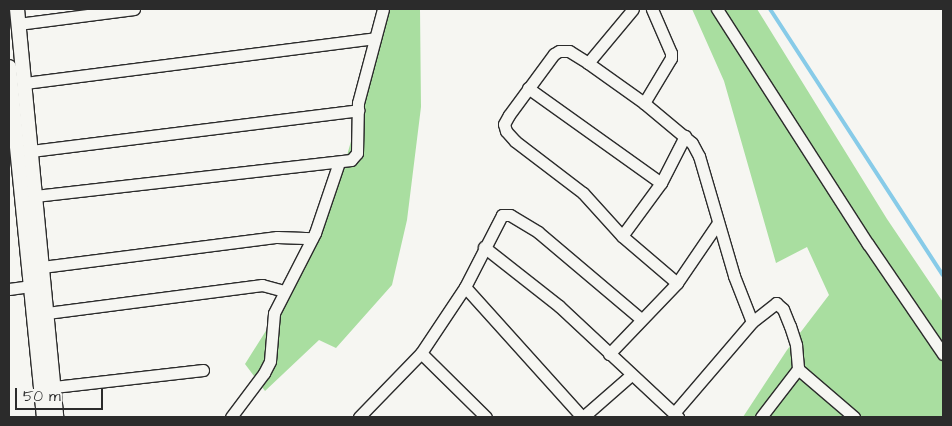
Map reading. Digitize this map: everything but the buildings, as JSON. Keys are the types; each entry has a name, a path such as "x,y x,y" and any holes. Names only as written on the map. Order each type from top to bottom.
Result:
{"street":[{"path":"17,9 42,267 37,285 47,313 56,417"},
{"path":"18,24 134,9"},
{"path":"35,196 351,160 357,152 358,110 383,9"},
{"path":"588,63 633,9"},
{"path":"644,102 671,58 671,53 652,9"},
{"path":"717,9 868,244 943,354"},
{"path":"25,83 375,38"},
{"path":"676,282 622,236 584,193 515,141 506,131 504,124 528,88 554,54 559,51 568,51 588,63 644,102 692,143 699,156 734,276 752,322"},
{"path":"9,67 37,285 44,417"},
{"path":"528,88 661,183"},
{"path":"31,151 358,110"},
{"path":"622,236 661,183 685,136"},
{"path":"231,417 264,373 270,361 274,313 312,238 339,162"},
{"path":"359,417 421,353 465,287 499,218 510,215 538,232 641,319"},
{"path":"609,354 676,282 718,223"},
{"path":"42,267 277,237 312,238"},
{"path":"484,247 559,306 676,415 752,322 774,303 778,304 783,308 796,344 798,369 760,417"},
{"path":"9,289 37,285"},
{"path":"47,313 262,285 284,291"},
{"path":"465,287 582,417 631,375"},
{"path":"421,353 486,417"},
{"path":"798,369 854,417"},
{"path":"54,387 203,370"}],"green space":[{"path":"388,9 420,9 421,107 407,220 392,285 336,348 319,340 265,391 245,364 305,269 339,184"},
{"path":"692,9 757,9 887,219 943,302 943,417 743,417 787,350 829,295 807,247 776,263 724,81"}],"waterway":[{"path":"770,9 943,275"}]}
